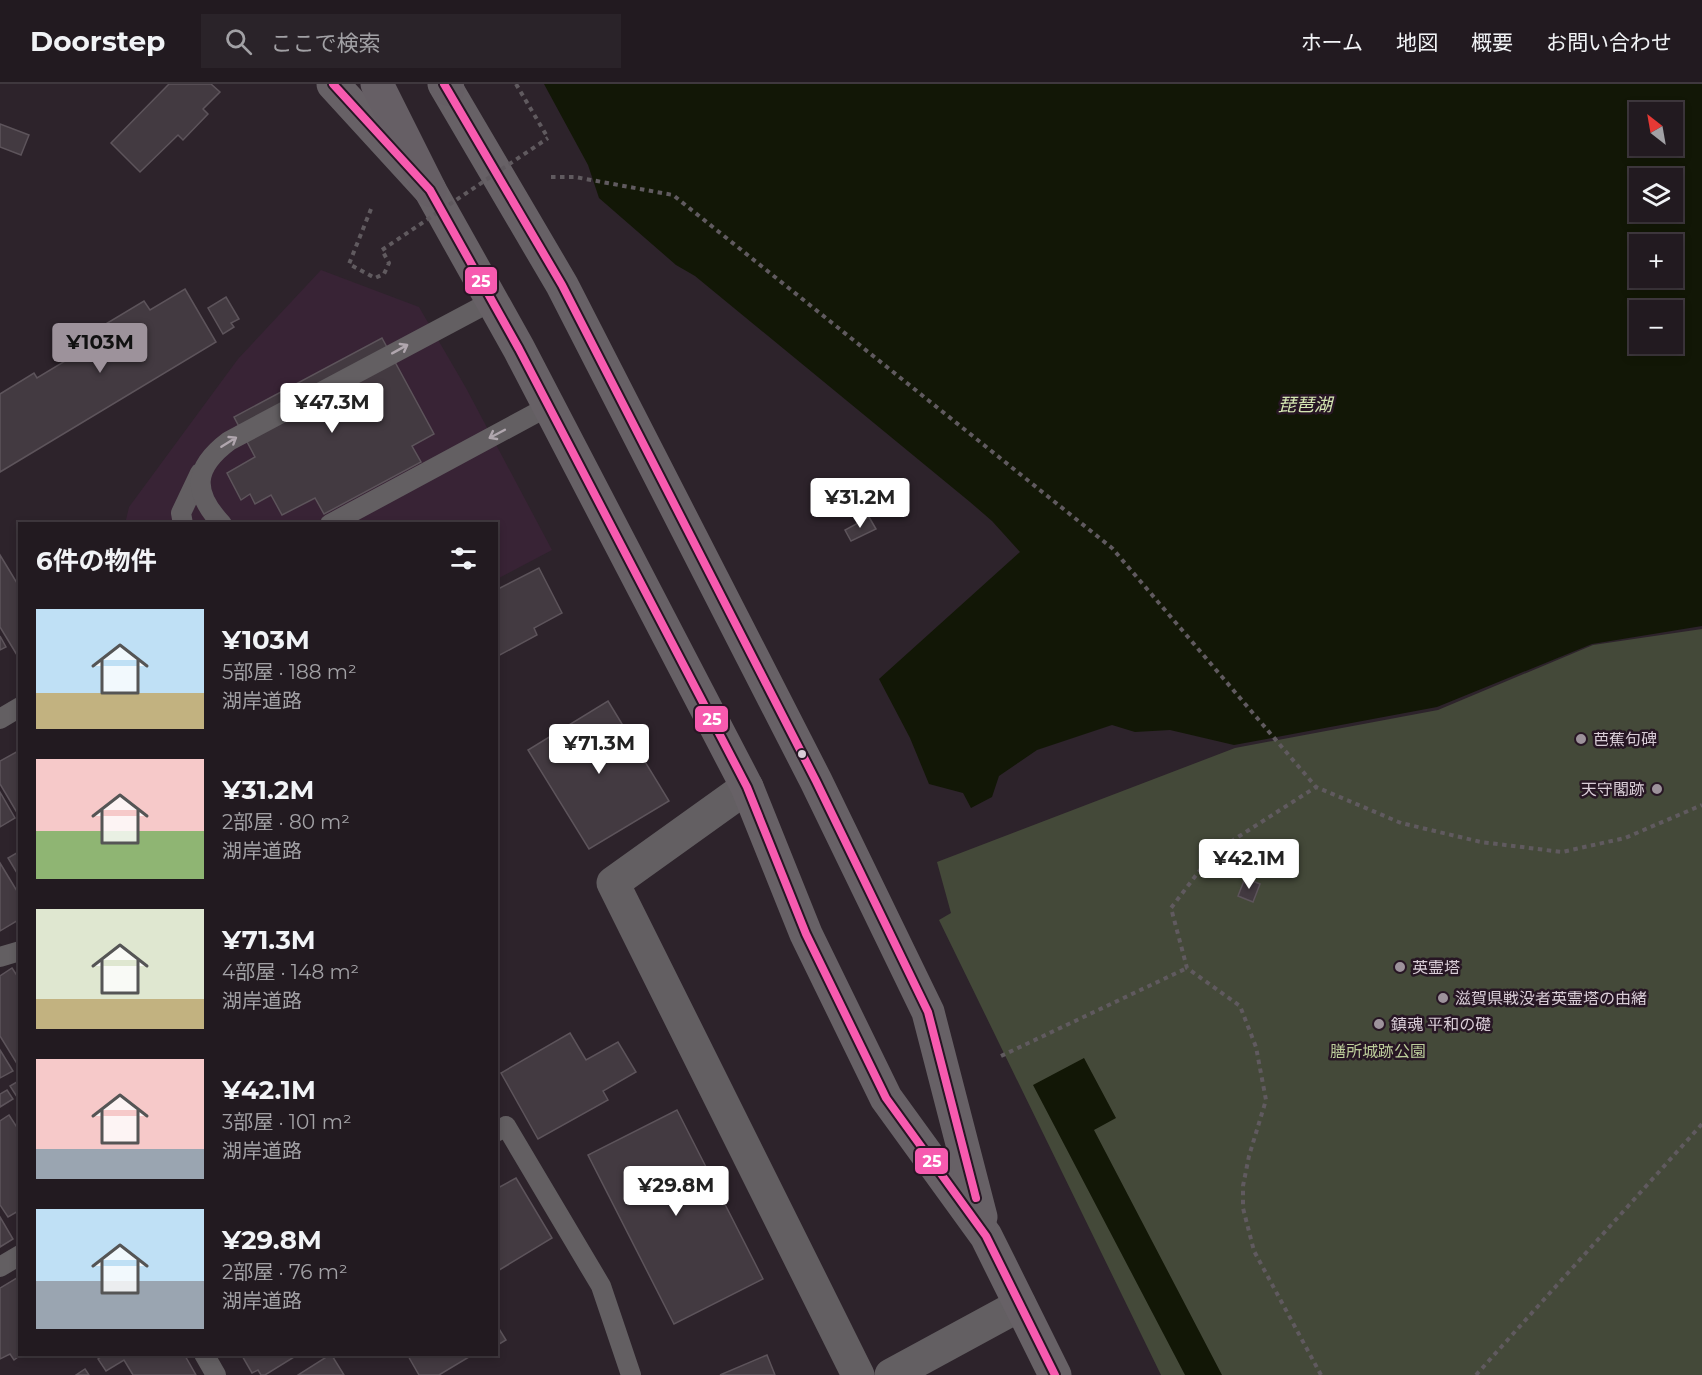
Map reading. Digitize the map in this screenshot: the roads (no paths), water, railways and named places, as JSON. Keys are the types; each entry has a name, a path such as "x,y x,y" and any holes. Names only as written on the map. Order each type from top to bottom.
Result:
{"main road":[{"path":"333,84 430,190"},
{"path":"377,84 430,190 549,406 747,787 806,934 886,1098 986,1236 1055,1375"},
{"path":"446,86 584,327 816,781 928,1012 986,1236"}],"street":[{"path":"747,787 613,883 858,1375"},
{"path":"891,1375 1020,1305"}],"lane":[{"path":"183,522 181,513 202,469 214,452 229,441 492,300"},
{"path":"334,522 549,406"},
{"path":"202,469 199,489 220,522"},
{"path":"0,719 18,707"},
{"path":"0,957 18,952"},
{"path":"498,1131 506,1126 601,1286 631,1375"},
{"path":"0,1267 18,1256"},
{"path":"205,1356 216,1375"}],"water":[{"name":"琵琶湖","path":"544,84 1702,84 1702,626 1592,644 1437,707 1234,745 1170,730 1135,732 1112,725 1037,750 999,776 992,797 971,808 963,793 929,784 910,738 879,679 1020,552 992,521 970,502 695,276 676,265 599,198 588,165"},
{"path":"1084,1058 1116,1118 1094,1130 1222,1375 1185,1375 1033,1085"}],"place":[{"name":"芭蕉句碑","path":"1581,739"},
{"name":"天守閣跡","path":"1657,789"},
{"name":"英霊塔","path":"1400,967"},
{"name":"滋賀県戦没者英霊塔の由緒","path":"1443,998"},
{"name":"鎮魂 平和の礎","path":"1379,1024"}],"park label":[{"name":"膳所城跡公園","path":"1378,1051"}]}
